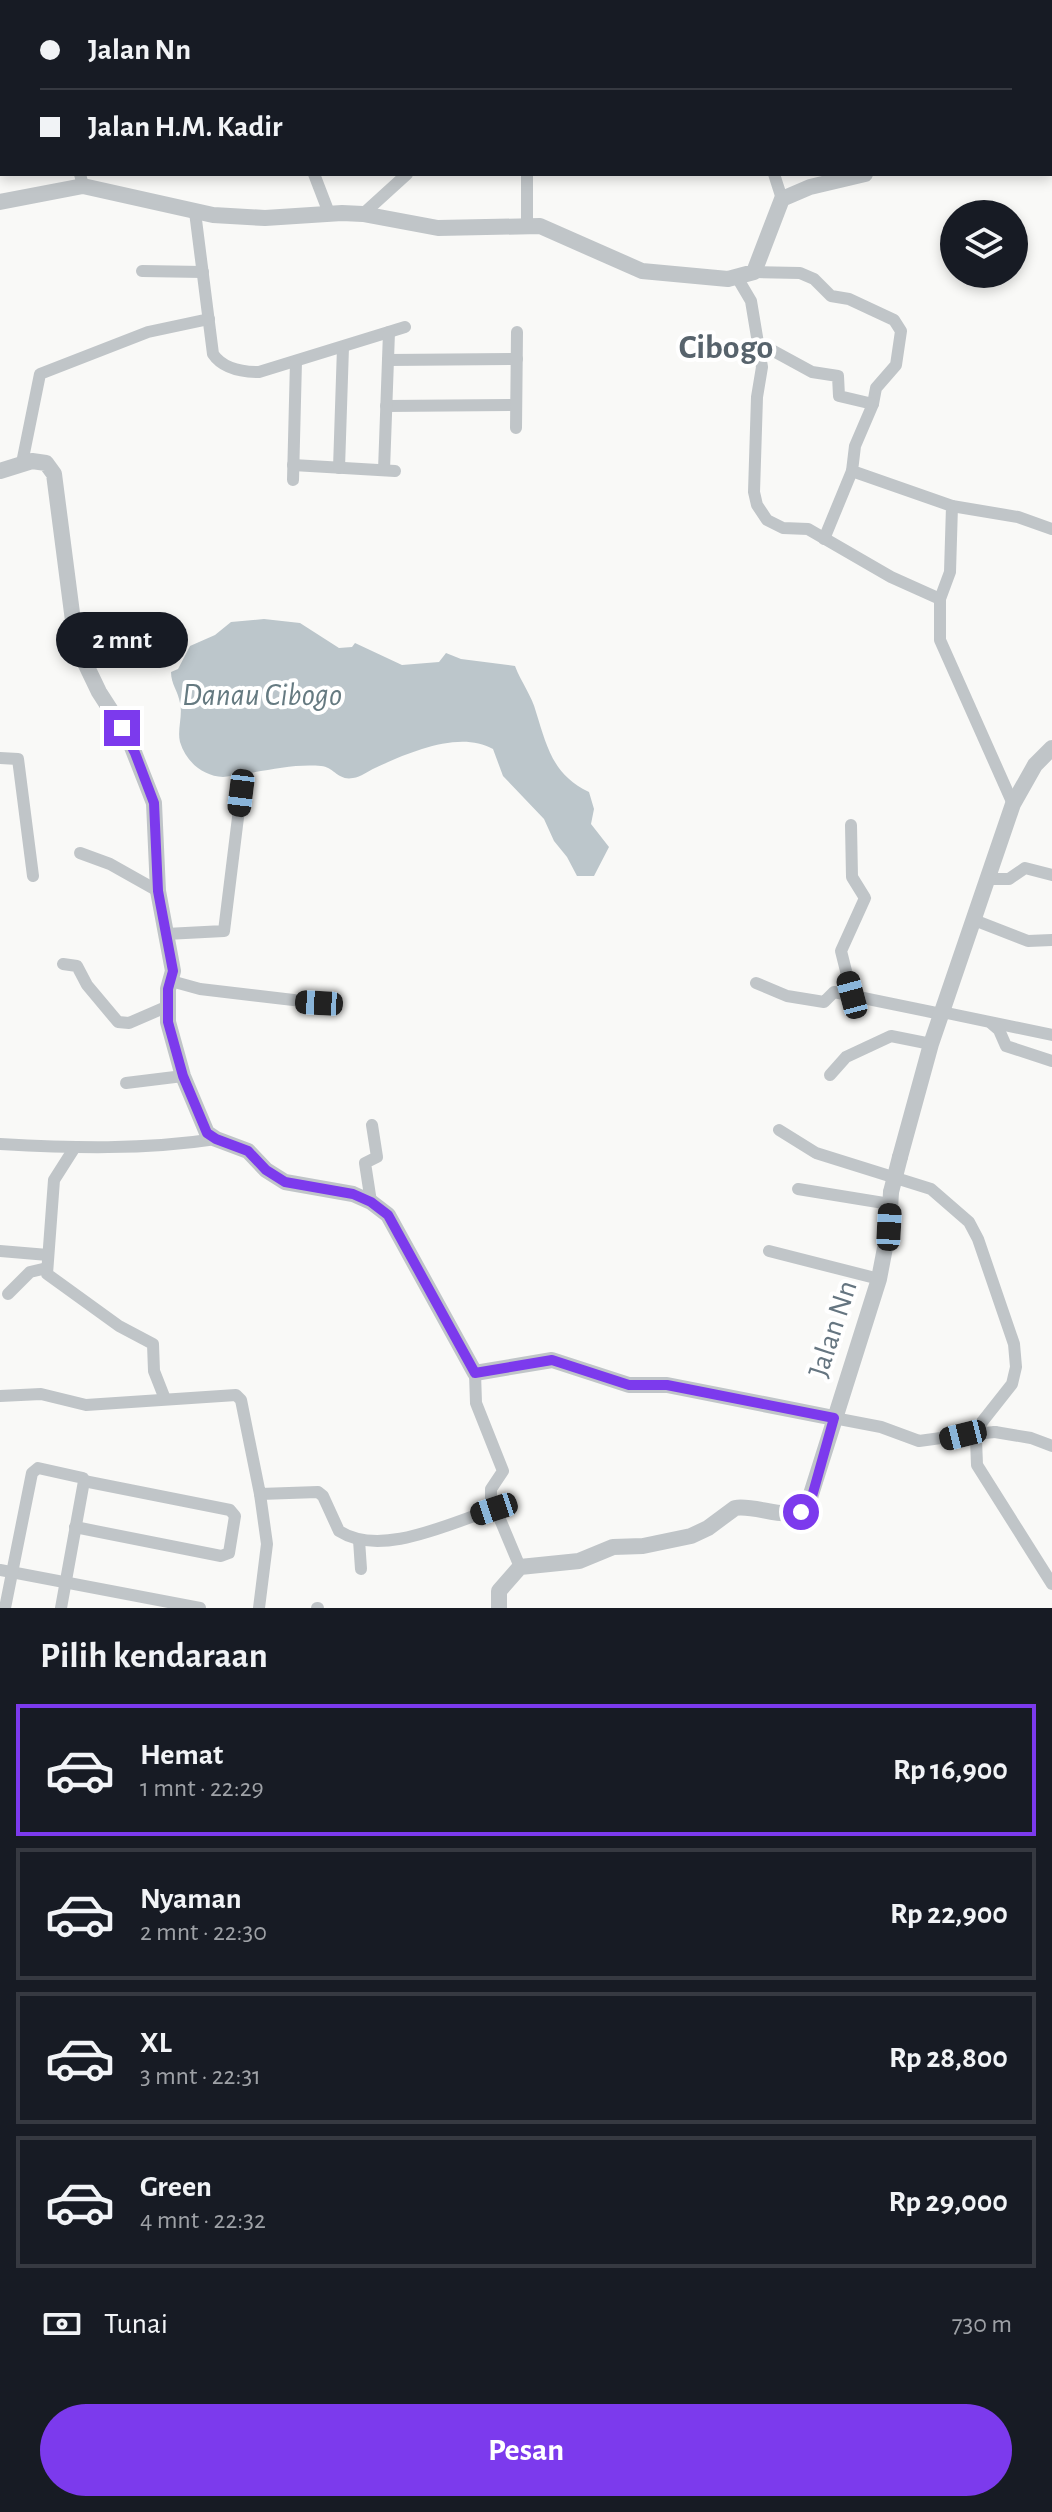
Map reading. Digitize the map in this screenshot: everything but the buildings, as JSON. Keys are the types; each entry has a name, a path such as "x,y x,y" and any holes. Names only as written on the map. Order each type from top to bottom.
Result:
{"street":[{"path":"315,176 329,213"},
{"path":"363,214 405,176"},
{"path":"527,176 527,225"},
{"path":"775,176 782,199"},
{"path":"857,176 810,187 782,199 746,275 762,367 757,397 754,492 757,505 767,520 783,528 808,529 891,577 940,599"},
{"path":"0,202 81,180 195,212 265,218 363,214 438,228 527,225 554,229 642,271 746,275 800,273 814,279 831,296 849,299 894,320 901,331 896,365 876,388 873,404 855,446 852,471 824,539"},
{"path":"195,212 213,354 224,365 240,371 259,372 405,327"},
{"path":"142,271 203,272"},
{"path":"22,463 40,374 148,332 209,319"},
{"path":"293,465 390,471 386,406 389,332"},
{"path":"516,428 517,332"},
{"path":"757,342 812,372 838,376 839,396 873,404"},
{"path":"339,468 343,347"},
{"path":"388,360 517,359"},
{"path":"293,480 296,361"},
{"path":"386,406 516,405"},
{"path":"0,471 32,461 46,463 54,474 76,644 99,692 128,737 149,786 156,817 158,891 173,971 166,1007 183,1076 207,1133 248,1151 266,1170 285,1182 353,1194 371,1202 393,1222 475,1373 476,1403 503,1471 491,1489 494,1509 520,1567 499,1591 499,1608"},
{"path":"852,471 952,506 1018,517 1052,529"},
{"path":"952,506 950,572 940,599 940,640 1013,804"},
{"name":"Jalan Nn","path":"520,1567 579,1561 613,1547 643,1546 691,1536 735,1508 801,1512 811,1500 879,1279 890,1198 931,1044 1013,804 1035,765 1052,748"},
{"path":"0,758 18,759 33,876"},
{"path":"166,934 224,931 241,793"},
{"path":"851,825 852,877 865,898 841,951 852,995"},
{"path":"80,853 110,864 158,891"},
{"path":"987,879 1009,879 1025,868 1052,875"},
{"path":"974,920 1028,941 1052,940"},
{"path":"63,964 77,966 90,989 118,1022 129,1023 166,1007"},
{"path":"171,981 200,989 319,1003"},
{"path":"756,983 787,996 824,1002 834,992 1052,1035"},
{"path":"992,1024 999,1030 1006,1046 1052,1061"},
{"path":"830,1075 846,1057 891,1036 931,1044"},
{"path":"126,1083 183,1076"},
{"path":"371,1202 365,1163 377,1157 372,1125"},
{"path":"779,1130 816,1153 931,1189 969,1222 978,1239 1014,1344 1016,1367 1012,1384 982,1422 976,1439 977,1465 1052,1584"},
{"path":"0,1144 165,1146 216,1139"},
{"path":"75,1147 54,1180 49,1277 119,1326 153,1344 154,1371 165,1399"},
{"path":"798,1189 890,1198"},
{"path":"0,1251 48,1262"},
{"path":"769,1251 879,1279"},
{"path":"8,1294 30,1272 48,1262"},
{"path":"475,1373 552,1360 629,1385 667,1385 881,1427 919,1441 1008,1432 1051,1445"},
{"path":"0,1396 41,1394 86,1405 231,1393 239,1397 260,1494 267,1544 260,1602"},
{"path":"5,1608 6,1571 34,1469 230,1510 235,1516 229,1553 221,1556 75,1527"},
{"path":"61,1608 84,1481"},
{"path":"260,1494 318,1492 323,1496 339,1531 359,1540 399,1540 494,1509"},
{"path":"359,1540 361,1569"},
{"path":"6,1571 200,1608"}],"water":[{"name":"Danau Cibogo","path":"264,619 300,623 339,648 352,647 355,643 402,665 439,662 446,653 461,659 515,666 532,700 553,759 567,777 589,792 594,809 591,824 609,847 594,876 577,876 544,819 503,776 493,749 480,744 465,742 434,746 353,778 344,778 321,766 309,765 223,777 196,767 186,756 180,742 181,708 171,672 178,669 190,646 215,635 231,622"}],"district":[{"name":"Cibogo","path":"726,348"}],"route":[{"path":"122,728 154,803 158,891 173,971 166,1007 168,1022 183,1076 207,1133 241,1146 266,1170 285,1182 353,1194 371,1202 388,1215 475,1373 539,1360 560,1361 629,1385 667,1385 834,1418 811,1500 801,1512"}]}
